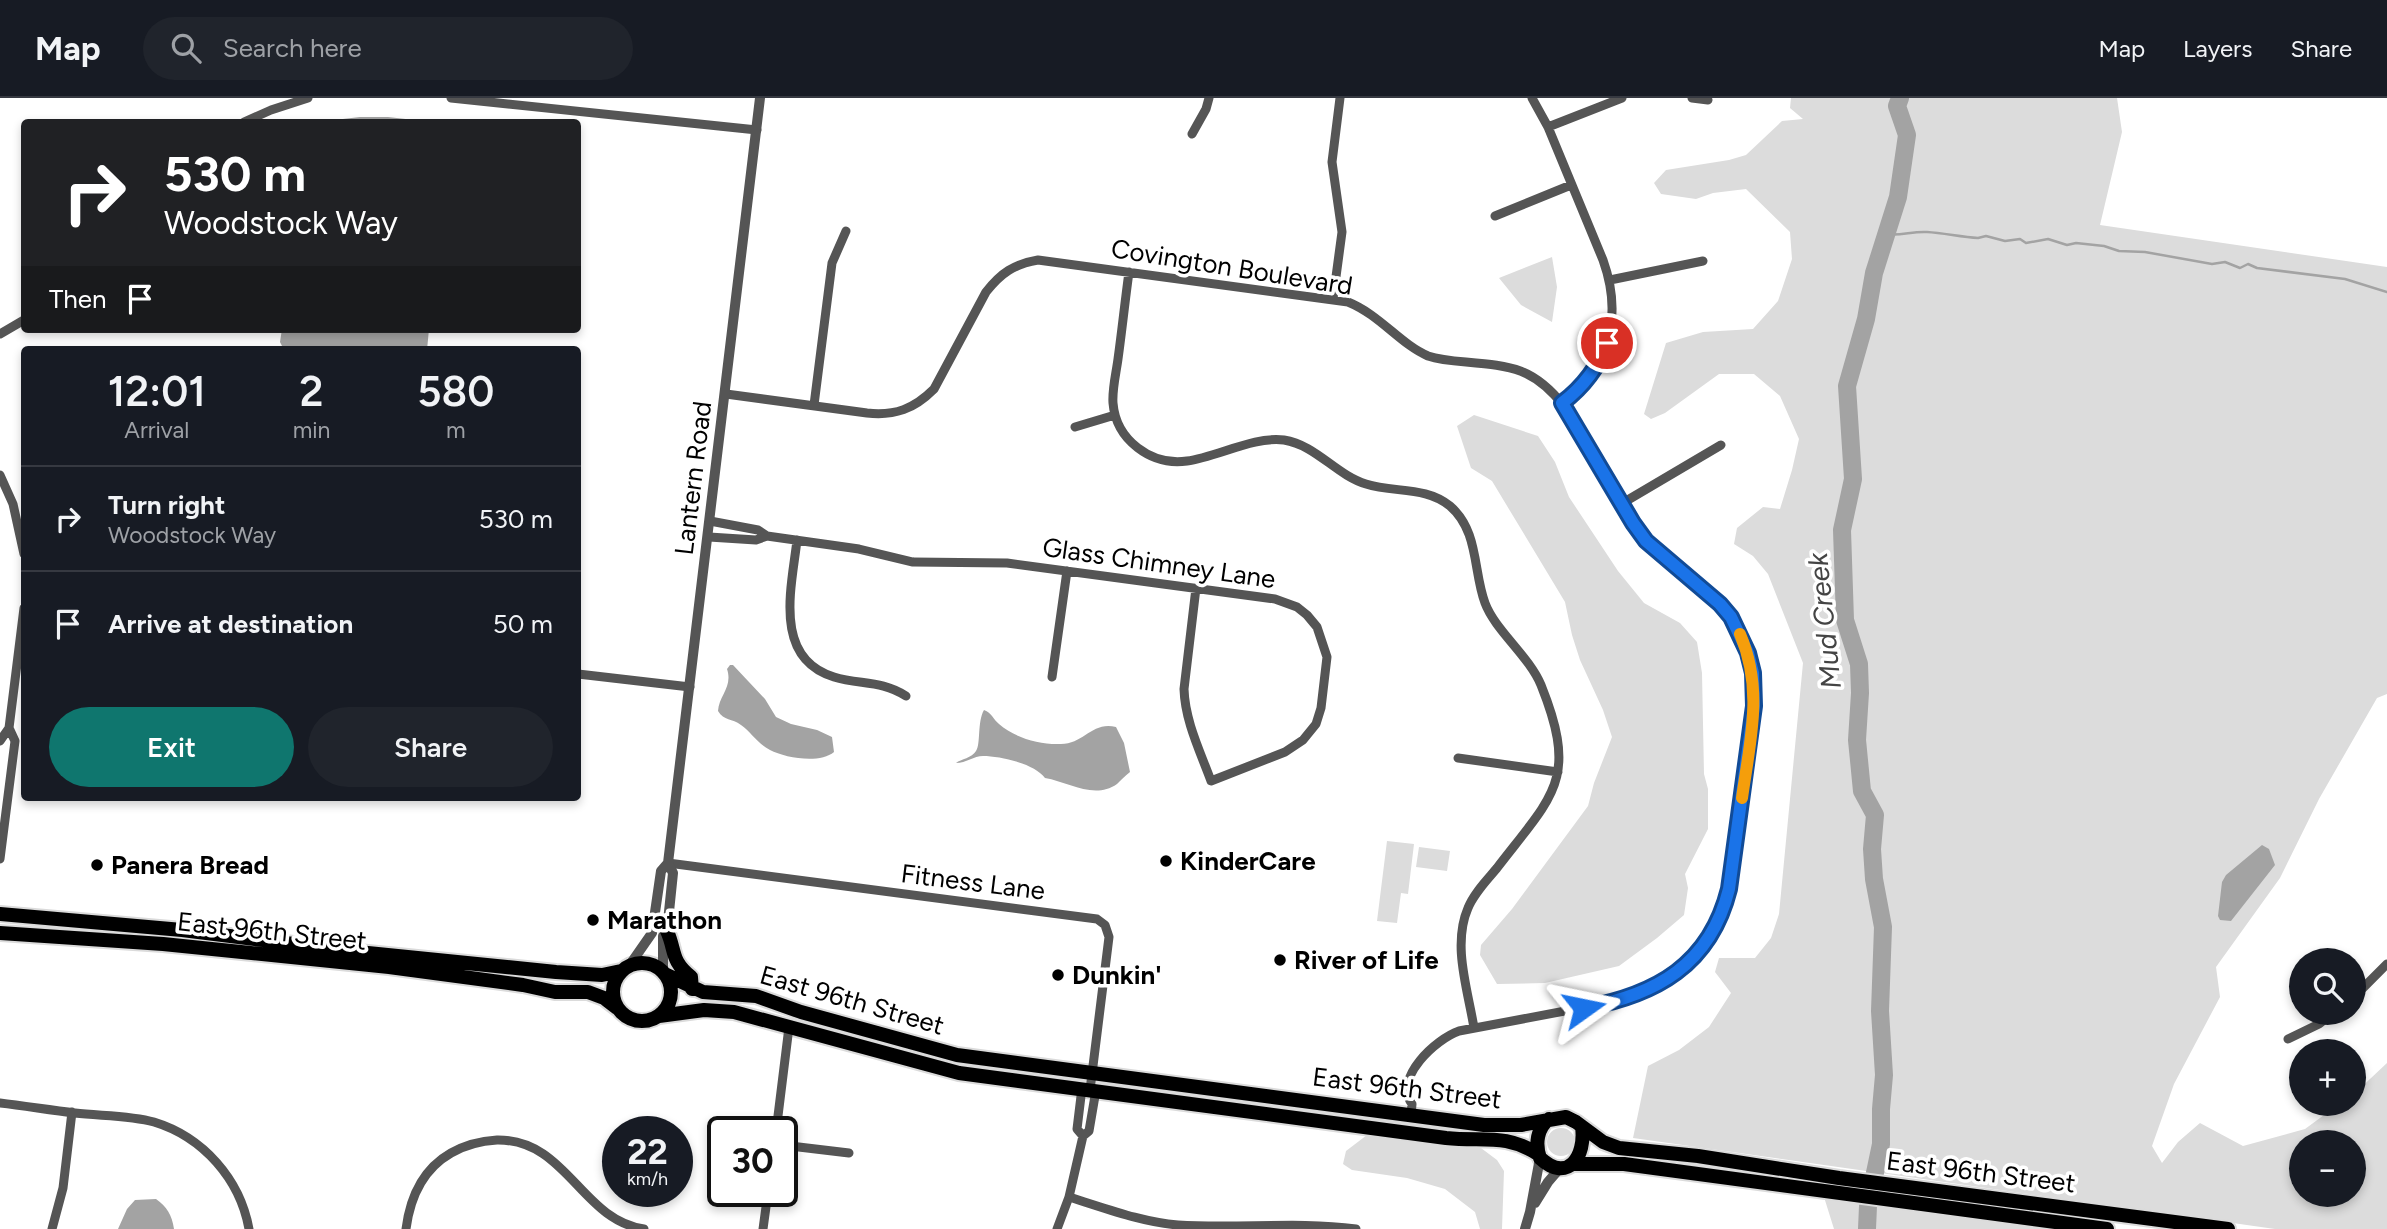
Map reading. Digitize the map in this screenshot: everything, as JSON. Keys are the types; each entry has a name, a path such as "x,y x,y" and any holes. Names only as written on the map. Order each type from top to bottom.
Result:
{"main road":[{"name":"East 96th Street","path":"0,914 182,930 358,953 569,973 602,975 625,968"},
{"path":"667,931 673,955 680,968 691,977 692,989"},
{"name":"East 96th Street","path":"0,933 152,943 389,967 523,985 555,992 588,992 617,1007"},
{"path":"639,963 649,964 664,972 671,991 670,1001 659,1016 641,1021 632,1020 617,1007 613,989 625,968 639,963"},
{"name":"East 96th Street","path":"664,972 692,989 712,994 757,996 801,1012 957,1055 1496,1126 1521,1125 1566,1117 1614,1147 1698,1156 1838,1185"},
{"name":"East 96th Street","path":"659,1016 704,1010 725,1011 960,1073 1328,1123 1459,1139 1508,1140 1520,1143 1550,1166 1624,1164 2228,1229"},
{"path":"1328,1123 1362,1120 1402,1124 1408,1121 1411,1115"},
{"path":"1539,1156 1537,1143 1541,1128 1549,1119"},
{"path":"1566,1166 1583,1148 1582,1127"},
{"name":"East 96th Street","path":"1905,1194 2108,1229"}],"street":[{"path":"251,119 308,98"},
{"path":"451,98 757,130"},
{"name":"Lantern Road","path":"625,968 652,933 661,871 668,863 760,98"},
{"path":"1192,134 1209,98"},
{"path":"1333,299 1342,232 1332,162 1340,98"},
{"path":"1532,98 1548,127 1611,280 1613,298 1611,329 1602,355 1586,380 1562,403"},
{"path":"1548,127 1622,98"},
{"path":"1692,98 1708,100"},
{"path":"1495,216 1571,185"},
{"path":"814,405 832,263 846,231"},
{"name":"Covington Boulevard","path":"726,394 885,415 900,412 925,398 934,389 986,292 1007,269 1038,260 1348,302 1372,314 1426,355 1450,361 1511,366 1524,370 1562,403 1646,541 1725,610 1748,653 1753,673 1754,706 1726,904 1713,929 1695,954 1672,976 1645,992 1623,1000 1447,1035 1423,1055 1410,1080 1408,1100 1412,1104 1411,1115"},
{"path":"1611,280 1703,261"},
{"path":"1129,272 1114,389 1115,415 1132,443 1163,461 1190,461 1266,441 1281,440 1300,444 1364,484 1428,494 1446,503 1461,516 1469,533 1487,608 1534,671 1542,687 1558,739 1558,772 1550,798 1468,908 1461,945 1474,1028"},
{"path":"0,334 21,322"},
{"path":"1075,427 1115,415"},
{"path":"1622,504 1721,445"},
{"path":"0,475 13,503 21,540"},
{"name":"Glass Chimney Lane","path":"710,521 758,530 767,536 859,549 913,562 1007,563 1196,588 1275,599 1297,607 1317,627 1327,657 1321,708 1310,733 1296,746 1284,752 1212,781 1184,703 1196,588"},
{"name":"Glass Chimney Lane","path":"709,537 756,540 767,536"},
{"path":"797,540 789,616 798,648 805,658 835,678 887,685 906,696"},
{"path":"1052,677 1067,571"},
{"path":"0,741 9,729 21,632"},
{"path":"581,674 691,687"},
{"path":"0,859 15,741 9,729"},
{"path":"1458,758 1558,772"},
{"name":"Lantern Road","path":"664,972 663,936 667,931 673,873 668,863"},
{"name":"Fitness Lane","path":"668,863 1097,919 1105,925 1109,937 1089,1089 1089,1131 1083,1136 1069,1197 1057,1229"},
{"path":"2366,985 2387,964"},
{"path":"2288,1040 2317,1025"},
{"path":"778,1116 789,1027"},
{"path":"1394,1114 1408,1100"},
{"path":"0,1102 152,1122 169,1128 195,1143 212,1157 231,1181 243,1205 249,1229"},
{"path":"52,1229 63,1188 72,1112"},
{"path":"406,1229 414,1195 425,1175 437,1163 460,1148 503,1140 532,1147 558,1163 603,1211 626,1224 644,1229"},
{"path":"798,1147 849,1153"},
{"path":"1531,1212 1539,1156"},
{"path":"1525,1229 1548,1182 1566,1166"},
{"path":"1069,1197 1134,1217 1177,1225 1318,1224 1356,1229"},
{"path":"763,1229 766,1207"}],"shaded area":[{"path":"1791,98 2117,98 2122,132 2100,225 2387,267 2387,694 2377,698 2319,799 2280,878 2216,967 2220,997 2174,1084 2152,1146 2162,1163 2178,1142 2200,1123 2243,1146 2289,1133 2289,1207 2366,1207 2366,1130 2301,1130 2323,1116 2366,1116 2366,1083 2387,1063 2387,1229 2275,1229 1633,1138 1648,1066 1679,1050 1709,1027 1731,993 1715,972 1719,958 1755,958 1771,938 1779,914 1803,663 1768,574 1753,556 1734,544 1737,528 1763,507 1780,509 1799,439 1780,396 1754,374 1719,374 1665,413 1651,419 1644,414 1666,343 1703,332 1753,329 1778,301 1792,259 1790,232 1746,189 1713,193 1696,199 1661,194 1654,183 1666,170 1746,155 1782,121 1803,119 1790,108"},
{"path":"388,117 406,119 343,119"},
{"path":"1552,257 1557,287 1552,322 1521,305 1499,278"},
{"path":"281,333 429,333 427,346 282,346"},
{"path":"1474,415 1538,436 1555,462 1569,497 1618,571 1644,603 1680,623 1697,642 1702,673 1708,829 1685,874 1688,888 1684,915 1619,966 1545,983 1497,984 1480,955 1481,945 1512,909 1588,806 1612,737 1580,660 1565,602 1492,481 1471,468 1457,426"},
{"path":"730,665 765,699 776,717 832,737 834,752 812,759 776,753 762,745 741,725 723,716 718,711 727,686 727,669"},
{"path":"984,710 1012,733 1045,743 1069,743 1101,727 1116,727 1124,743 1130,772 1117,784 1090,790 1045,778 1026,765 999,757 983,756 956,763 976,751"},
{"path":"1387,841 1414,844 1408,894 1401,893 1397,923 1377,921"},
{"path":"2262,845 2269,849 2275,865 2231,921 2220,920 2218,916 2222,882 2226,875"},
{"path":"1419,847 1450,851 1447,871 1416,867"},
{"path":"1561,1128 1571,1132 1575,1142 1571,1152 1561,1156 1551,1152 1547,1142 1551,1132"},
{"path":"1367,1135 1481,1148 1497,1160 1504,1171 1502,1229 1480,1229 1475,1212 1445,1189 1407,1178 1352,1170 1343,1164 1346,1151"},
{"path":"1824,1197 2058,1229 1834,1229"},
{"path":"156,1199 168,1212 174,1229 118,1229 127,1209 135,1200"}],"waterway":[{"name":"Mud Creek","path":"1867,1229 1868,1206 1881,1144 1884,1075 1880,1011 1883,927 1874,879 1872,849 1875,815 1862,791 1857,740 1859,664 1845,620 1842,530 1853,479 1847,386 1866,319 1874,273 1898,197 1907,135 1897,106 1900,98"},
{"path":"1887,234 1927,232 1978,238 1986,236 2005,241 2020,239 2026,243 2048,239 2067,245 2076,243 2104,246 2119,251 2145,252 2212,264 2225,262 2240,268 2248,264 2257,268 2345,279 2387,292"}],"slow traffic":[{"path":"1740,634 1753,673 1754,690 1742,798"}],"place":[{"name":"KinderCare","path":"1166,861"},
{"name":"Panera Bread","path":"97,865"},
{"name":"Marathon","path":"593,920"},
{"name":"River of Life","path":"1280,960"},
{"name":"Dunkin'","path":"1058,975"}],"route":[{"path":"1584,1008 1623,1000 1659,985 1683,967 1713,929 1726,904 1729,889 1754,706 1753,673 1748,653 1731,617 1706,591 1671,565 1646,541 1562,403 1595,369 1607,343"}]}
